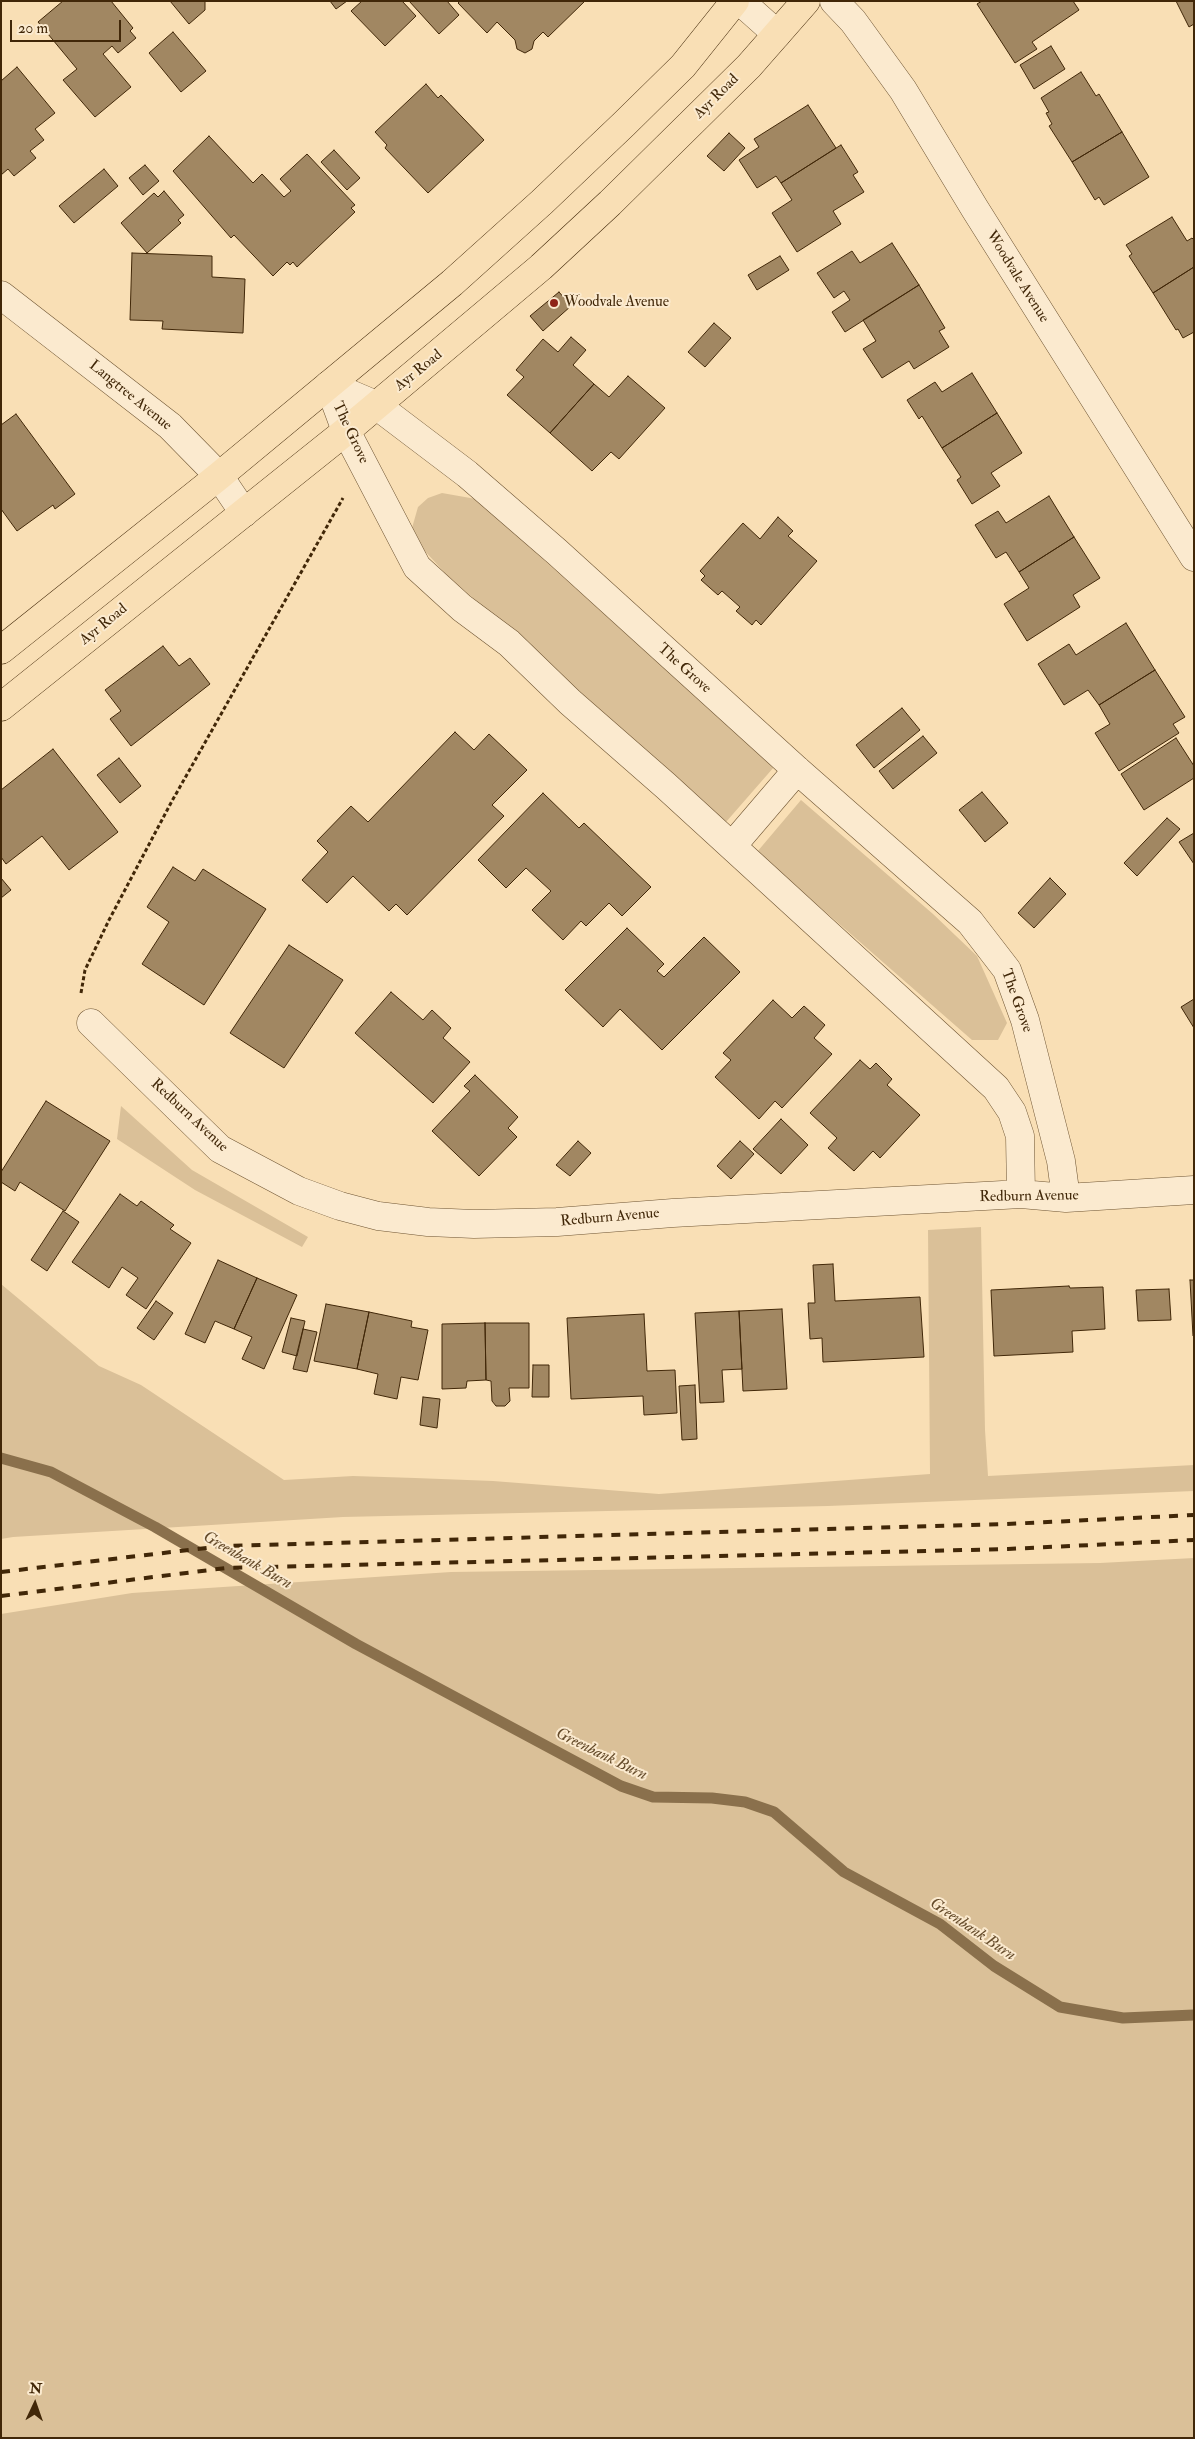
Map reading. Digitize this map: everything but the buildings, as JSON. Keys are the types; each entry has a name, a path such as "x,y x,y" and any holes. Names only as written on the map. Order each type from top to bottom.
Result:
{"main road":[{"path":"1,650 219,476 452,283 542,202 683,66 735,1"},
{"name":"Ayr Road","path":"1,707 346,431 481,318 603,210 749,66 806,1"}],"street":[{"path":"740,1 777,34"},
{"name":"Woodvale Avenue","path":"834,1 864,36 902,90 975,210 1194,557"},
{"name":"Langtree Avenue","path":"1,294 170,426 219,476 244,513"},
{"name":"The Grove","path":"329,385 376,404 467,474 550,545 797,770 970,922 1007,970 1025,1020 1061,1161 1066,1198"},
{"name":"The Grove","path":"329,385 346,431 417,567 462,608 509,643 570,702 732,846 996,1088 1012,1112 1020,1136 1021,1194"},
{"path":"732,846 797,770"},
{"name":"Redburn Avenue","path":"91,1023 220,1149 299,1191 340,1206 378,1216 465,1224 557,1222 673,1213 1021,1194 1066,1198 1194,1190"}],"path":[{"path":"91,1023 78,1004 86,970 109,920 172,801 339,504 367,469"}],"shaded area":[{"path":"442,493 476,499 774,767 726,822 446,574 410,535 418,507 428,498"},
{"path":"801,800 933,914 977,956 1007,1023 998,1040 972,1040 757,852"},
{"path":"121,1106 192,1170 308,1237 302,1247 195,1190 117,1139"},
{"path":"981,1227 985,1430 988,1476 1194,1465 1194,1491 828,1506 343,1517 1,1539 1,1284 99,1366 141,1385 284,1480 353,1476 415,1478 493,1481 659,1494 930,1474 928,1230"},
{"path":"1194,1558 1194,2438 1,2438 1,1614 132,1593 451,1572 1100,1563"}],"waterway":[{"name":"Greenbank Burn","path":"1,1458 51,1472 155,1527 356,1644 621,1786 653,1797 712,1798 745,1802 774,1812 844,1872 940,1924 994,1966 1060,2007 1123,2018 1194,2015"}],"railway":[{"path":"1,1572 223,1546 1007,1524 1194,1515"},
{"path":"1,1596 226,1568 1008,1549 1194,1540"}],"place":[{"name":"Woodvale Avenue","path":"554,303"}]}
